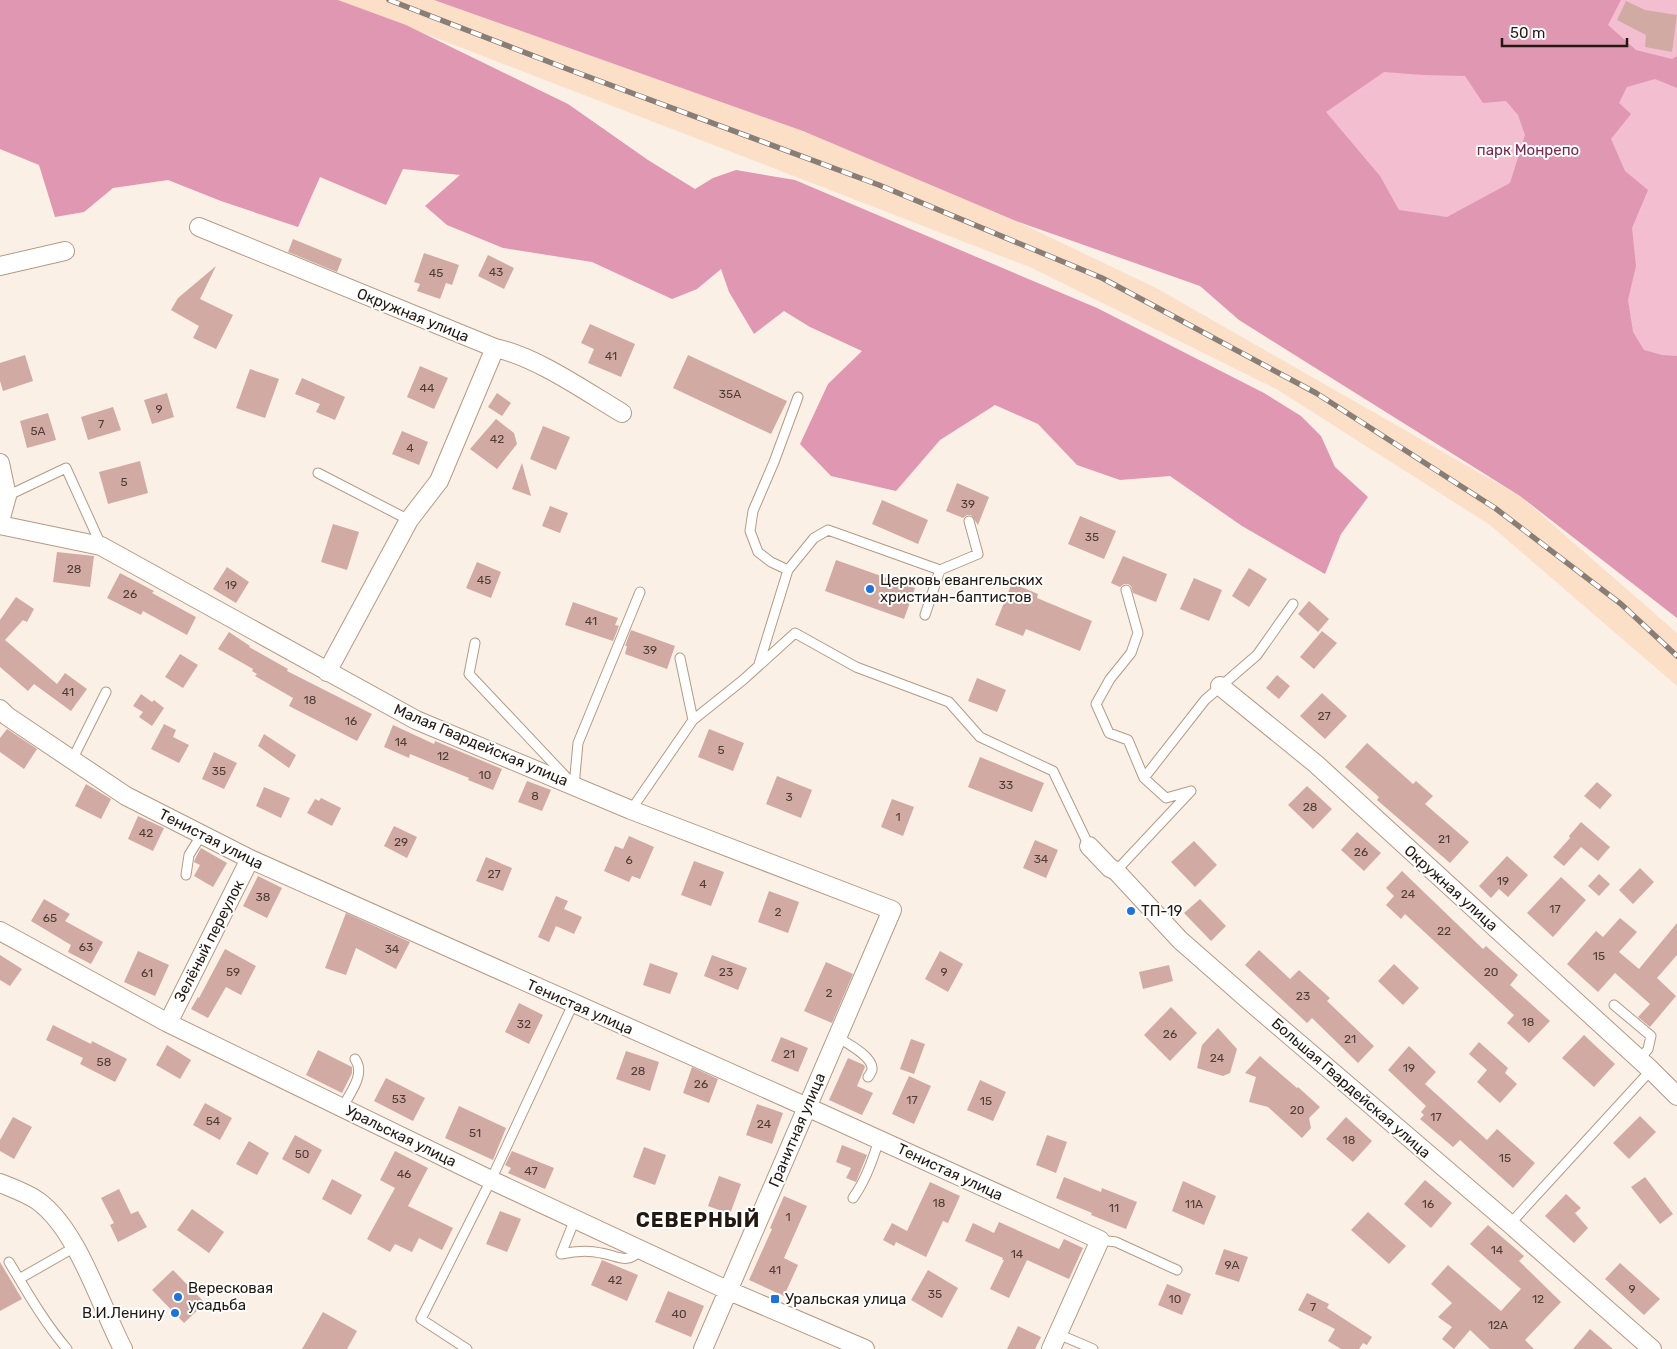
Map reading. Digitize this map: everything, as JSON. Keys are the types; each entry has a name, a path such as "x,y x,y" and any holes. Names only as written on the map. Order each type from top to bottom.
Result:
{"street":[{"name":"Окружная улица","path":"198,227 495,348 513,352 622,413"},
{"path":"0,266 65,251"},
{"path":"327,672 409,520 439,481 495,348"},
{"path":"0,463 7,496 0,523"},
{"name":"Малая Гвардейская улица","path":"0,523 101,546 416,720 631,810 892,910"},
{"name":"Окружная улица","path":"1220,686 1316,764 1677,1096"},
{"name":"Тенистая улица","path":"0,709 7,716 126,796 250,859 879,1139 1100,1240"},
{"name":"Большая Гвардейская улица","path":"1089,846 1110,868 1116,871 1180,940 1652,1349"},
{"name":"Зелёный переулок","path":"168,1023 250,859"},
{"name":"Гранитная улица","path":"703,1349 892,910"},
{"name":"Уральская улица","path":"0,931 168,1023 342,1108 641,1250 865,1349"},
{"path":"0,1183 38,1201 62,1224 75,1246 123,1349"},
{"path":"1054,1341 1100,1240"}],"lane":[{"path":"788,570 771,562 758,552 750,531 753,511 798,398"},
{"path":"7,496 66,468 101,546"},
{"path":"318,473 409,520"},
{"path":"631,810 693,720 759,665 788,570 814,538 828,530 940,570 978,554 969,521"},
{"path":"925,615 940,570"},
{"path":"1116,871 1190,791 1166,798 1144,778 1128,740 1109,733 1096,704 1110,679 1132,653 1138,633 1126,590"},
{"path":"574,786 578,742 640,592"},
{"path":"1144,778 1205,700 1257,656 1293,604"},
{"name":"Большая Гвардейская улица","path":"759,665 795,633 856,667 949,702 980,737 1053,771 1089,846"},
{"path":"475,643 469,674 574,786"},
{"path":"680,658 693,720"},
{"path":"72,760 106,692"},
{"path":"186,875 189,855 202,834"},
{"path":"466,1349 421,1320 491,1180 573,1004"},
{"path":"1510,1224 1645,1065 1651,1036 1614,1005"},
{"path":"837,1037 867,1056 872,1069 868,1077"},
{"path":"342,1108 360,1073 359,1065 355,1059"},
{"path":"853,1198 862,1185 875,1155 879,1139"},
{"path":"575,1219 561,1254 576,1251 601,1253 623,1259 634,1258 641,1250"},
{"name":"Тенистая улица","path":"1100,1240 1116,1242 1177,1270"},
{"path":"19,1279 75,1246"},
{"path":"9,1262 53,1333 66,1349"},
{"path":"1054,1341 1093,1349"}],"shaded area":[{"path":"338,0 434,0 803,131 1016,221 1158,289 1520,496 1677,633 1677,686 1490,525 1278,390 1032,268"}],"green space":[{"path":"0,0 338,0 406,25 568,104 648,160 695,189 713,178 736,170 795,180 1097,308 1264,393 1301,416 1321,436 1335,467 1368,497 1341,534 1325,574 1242,526 1170,476 1120,480 1077,465 1038,424 995,405 940,440 896,491 831,476 800,444 828,384 862,351 810,327 784,311 754,334 729,292 721,269 697,289 672,299 592,262 503,248 447,225 425,206 460,175 403,169 386,205 320,177 298,227 221,201 168,180 113,188 84,212 55,217 39,165 0,149"},
{"path":"434,0 1621,0 1608,25 1636,50 1672,59 1677,56 1677,88 1655,79 1627,87 1619,103 1631,114 1611,139 1625,171 1648,190 1632,228 1636,266 1628,300 1633,332 1644,350 1662,355 1677,356 1677,618 1520,496 1239,320 1200,286 1016,221 803,131","holes":["1384,72 1465,76 1483,103 1506,101 1518,115 1525,135 1510,183 1447,217 1399,210 1380,176 1326,112"]},
{"name":"парк Монрепо","path":"960,0 1677,0 1677,365 1636,362"}],"building":[{"path":"1626,1 1645,10 1677,15 1672,52 1645,47 1646,35 1617,20"},
{"path":"293,239 342,259 337,272 288,252"},
{"path":"424,253 459,265 452,285 446,283 440,299 417,291 420,284 414,282"},
{"path":"488,255 514,268 504,289 478,276"},
{"path":"216,266 200,299 233,315 216,349 193,338 199,326 171,310 178,298"},
{"path":"590,324 635,344 621,377 588,363 594,349 581,343"},
{"path":"25,355 33,381 3,391 0,381 0,363"},
{"path":"688,355 787,401 771,434 673,388"},
{"path":"420,366 448,378 434,409 407,397"},
{"path":"250,369 279,379 265,418 236,408"},
{"path":"302,378 345,397 335,420 316,412 320,404 295,394"},
{"path":"167,393 174,417 152,424 144,400"},
{"path":"497,393 511,403 502,416 488,407"},
{"path":"113,407 121,430 88,440 81,417"},
{"path":"48,413 56,440 27,448 20,421"},
{"path":"496,419 514,433 517,444 497,469 470,449"},
{"path":"543,426 570,437 556,470 530,459"},
{"path":"402,431 428,442 419,465 392,454"},
{"path":"140,461 148,493 108,504 99,472"},
{"path":"522,463 531,496 512,489"},
{"path":"957,483 989,497 978,525 971,515 963,518 946,511"},
{"path":"882,500 928,520 918,544 872,524"},
{"path":"550,506 568,513 560,533 542,526"},
{"path":"1080,516 1116,531 1104,559 1068,544"},
{"path":"333,524 359,532 347,570 321,562"},
{"path":"57,552 94,556 90,587 53,582"},
{"path":"1123,556 1167,574 1156,602 1133,593 1131,586 1128,584 1120,587 1111,583"},
{"name":"Церковь евангельских христиан-баптистов","path":"836,560 915,588 904,619 825,591"},
{"path":"477,562 501,572 491,598 466,588"},
{"path":"227,567 249,582 236,603 213,589"},
{"path":"1249,568 1267,579 1249,607 1232,596"},
{"path":"120,573 196,617 187,635 143,611 141,615 107,598"},
{"path":"1194,578 1222,590 1209,621 1180,609"},
{"path":"1012,583 1038,594 1037,598 1092,621 1080,651 1026,629 1023,636 995,625"},
{"path":"16,597 34,609 27,622 23,620 5,640 57,684 65,673 87,689 71,711 34,684 28,691 0,667 0,620"},
{"path":"1309,601 1329,619 1318,632 1298,614"},
{"path":"573,602 618,618 615,625 619,626 613,641 565,625"},
{"path":"631,630 675,646 667,669 625,654 627,646 625,646"},
{"path":"1322,631 1337,643 1314,669 1300,657"},
{"path":"229,632 249,647 288,669 287,671 372,714 357,741 289,706 293,698 255,676 257,674 252,671 253,669 218,649"},
{"path":"180,654 198,665 183,688 165,677"},
{"path":"1277,675 1290,686 1279,699 1266,688"},
{"path":"977,678 1006,690 997,712 968,701"},
{"path":"1322,693 1347,716 1325,739 1300,716"},
{"path":"141,694 152,702 154,700 164,708 152,726 139,717 143,712 133,706"},
{"path":"164,724 176,730 173,737 189,745 179,763 151,749"},
{"path":"393,725 434,744 435,741 502,769 493,790 410,754 409,758 384,747"},
{"path":"7,729 37,749 24,769 0,752 0,738"},
{"path":"709,729 744,743 733,771 698,757"},
{"path":"264,734 296,755 289,768 258,746"},
{"path":"1367,743 1413,784 1416,781 1433,796 1425,804 1469,842 1450,863 1377,800 1379,797 1345,767"},
{"path":"214,752 237,763 224,789 202,779"},
{"path":"980,757 1044,783 1032,812 968,787"},
{"path":"777,776 812,790 801,818 766,804"},
{"path":"527,781 551,790 542,811 518,802"},
{"path":"1597,782 1612,795 1600,809 1584,796"},
{"path":"86,784 111,799 101,819 75,806"},
{"path":"1307,786 1332,809 1313,829 1288,805"},
{"path":"264,787 290,798 281,818 256,806"},
{"path":"321,798 341,808 332,826 307,813 315,799 319,801"},
{"path":"892,799 914,807 903,836 881,827"},
{"path":"138,816 164,828 153,851 128,839"},
{"path":"1581,822 1610,847 1598,861 1581,847 1564,866 1553,857"},
{"path":"394,826 417,837 407,858 384,846"},
{"path":"1357,832 1381,853 1364,871 1341,850"},
{"path":"629,836 654,847 640,879 632,876 629,882 604,871 615,846 623,849"},
{"path":"1035,840 1058,850 1046,878 1023,868"},
{"path":"1194,841 1217,865 1195,887 1171,862"},
{"path":"201,848 227,863 213,887 194,876 200,865 194,862"},
{"path":"1507,856 1528,875 1508,897 1499,889 1491,898 1479,886"},
{"path":"486,857 512,868 503,891 476,881"},
{"path":"694,861 724,872 711,906 681,895"},
{"path":"1640,868 1654,882 1633,904 1619,890"},
{"path":"1402,871 1483,949 1486,946 1518,975 1510,985 1550,1021 1529,1043 1507,1023 1514,1015 1405,914 1401,919 1386,905 1394,896 1386,888"},
{"path":"1599,874 1610,884 1599,896 1588,886"},
{"path":"258,876 282,888 267,918 243,906"},
{"path":"1561,877 1586,900 1553,937 1527,913"},
{"path":"769,891 799,902 788,933 758,922"},
{"path":"556,896 568,901 564,909 582,917 574,934 556,926 549,942 538,937"},
{"path":"44,899 70,914 65,921 103,942 91,964 68,952 71,945 31,921"},
{"path":"1200,899 1226,926 1211,941 1184,913"},
{"path":"346,913 410,942 396,969 356,948 346,975 325,968"},
{"path":"1620,918 1637,932 1619,952 1639,969 1677,923 1677,955 1657,978 1676,996 1650,1027 1638,1017 1650,1004 1615,973 1598,992 1567,964 1596,931 1603,937"},
{"path":"225,949 256,966 241,995 226,987 208,1018 191,1009 199,998"},
{"path":"1259,950 1290,979 1299,970 1330,998 1327,1001 1374,1046 1358,1063 1312,1018 1307,1023 1245,965"},
{"path":"138,951 169,965 155,996 124,982"},
{"path":"940,951 963,964 948,992 925,979"},
{"path":"0,955 22,969 10,986 0,980"},
{"path":"712,955 747,968 738,990 704,976"},
{"path":"826,962 853,974 832,1023 804,1011"},
{"path":"650,963 678,973 670,994 643,985"},
{"path":"1394,964 1419,988 1403,1005 1378,981"},
{"path":"1169,965 1173,981 1143,989 1139,972"},
{"path":"519,1003 543,1015 529,1044 505,1032"},
{"path":"1171,1007 1197,1033 1170,1061 1144,1035"},
{"path":"53,1025 91,1044 92,1041 127,1059 115,1082 80,1064 83,1058 46,1040"},
{"path":"1218,1028 1237,1049 1230,1073 1223,1076 1197,1068 1202,1045"},
{"path":"1584,1035 1615,1064 1594,1087 1562,1058"},
{"path":"781,1037 808,1048 798,1072 771,1061"},
{"path":"911,1039 925,1044 914,1074 900,1069"},
{"path":"1479,1042 1508,1068 1505,1073 1517,1084 1500,1103 1477,1082 1487,1070 1469,1054"},
{"path":"167,1045 191,1060 180,1079 156,1065"},
{"path":"1409,1046 1436,1072 1425,1084 1487,1140 1497,1129 1535,1163 1513,1188 1460,1140 1453,1147 1420,1119 1424,1115 1421,1112 1426,1106 1388,1070"},
{"path":"318,1050 352,1067 352,1073 342,1093 306,1075"},
{"path":"626,1051 659,1062 650,1091 616,1079"},
{"path":"1260,1056 1320,1107 1309,1118 1311,1128 1302,1138 1268,1107 1249,1102 1256,1077 1245,1073"},
{"path":"848,1058 865,1067 857,1086 873,1093 862,1115 829,1100"},
{"path":"692,1067 718,1079 709,1103 683,1093"},
{"path":"909,1076 931,1086 914,1124 892,1114"},
{"path":"386,1078 425,1098 413,1121 374,1101"},
{"path":"980,1080 1006,1092 993,1121 967,1110"},
{"path":"205,1103 232,1118 220,1140 193,1125"},
{"path":"757,1104 783,1113 772,1144 746,1135"},
{"path":"459,1106 506,1128 493,1160 445,1138"},
{"path":"1640,1116 1656,1132 1629,1159 1613,1143"},
{"path":"13,1117 32,1127 14,1159 0,1151 0,1140"},
{"path":"1346,1117 1372,1141 1353,1162 1326,1139"},
{"path":"295,1135 322,1150 309,1174 282,1159"},
{"path":"1047,1135 1067,1142 1056,1173 1036,1165"},
{"path":"249,1141 269,1153 257,1175 236,1164"},
{"path":"842,1145 867,1155 856,1182 846,1178 851,1168 836,1162"},
{"path":"644,1147 666,1155 655,1185 633,1177"},
{"path":"395,1151 428,1168 408,1206 453,1228 442,1250 419,1238 412,1252 395,1244 390,1252 367,1239 395,1188 380,1180"},
{"path":"512,1151 554,1168 545,1189 508,1173 511,1168 505,1165"},
{"path":"719,1176 741,1184 730,1214 708,1206"},
{"path":"1064,1177 1101,1192 1102,1188 1137,1202 1126,1229 1056,1198"},
{"path":"1645,1177 1673,1214 1660,1224 1631,1187"},
{"path":"332,1179 362,1195 351,1215 322,1199"},
{"path":"1425,1180 1452,1203 1431,1228 1404,1204"},
{"path":"1183,1181 1216,1196 1204,1225 1172,1211"},
{"path":"930,1182 960,1196 948,1223 943,1221 926,1257 896,1242 894,1246 883,1240 892,1223 907,1231"},
{"path":"119,1189 131,1214 138,1211 147,1227 118,1242 110,1225 114,1223 101,1198"},
{"path":"1566,1194 1581,1208 1575,1213 1588,1228 1574,1243 1545,1216"},
{"path":"784,1196 807,1206 784,1258 798,1265 784,1296 749,1280 772,1229 770,1228"},
{"path":"192,1209 224,1232 209,1253 177,1230"},
{"path":"500,1211 521,1219 507,1252 486,1244"},
{"path":"1368,1212 1406,1246 1389,1264 1351,1230"},
{"path":"999,1222 1059,1249 1064,1239 1083,1248 1069,1279 1027,1260 1009,1298 990,1289 1004,1260 1002,1260 1003,1258 965,1241 973,1223 994,1233"},
{"path":"1488,1225 1524,1256 1519,1261 1561,1302 1525,1340 1534,1349 1490,1349 1470,1330 1454,1349 1442,1339 1452,1327 1438,1317 1452,1303 1431,1284 1448,1265 1501,1311 1521,1289 1470,1244"},
{"path":"1224,1249 1248,1257 1239,1282 1215,1274"},
{"path":"602,1260 638,1275 627,1301 591,1285"},
{"path":"0,1262 22,1299 0,1311"},
{"path":"1620,1263 1660,1299 1644,1315 1605,1279"},
{"name":"Вересковая усадьба","path":"173,1270 205,1303 184,1323 152,1290"},
{"path":"928,1270 958,1288 942,1318 911,1300"},
{"path":"1167,1284 1191,1294 1182,1315 1158,1305"},
{"path":"668,1291 704,1306 691,1337 655,1322"},
{"path":"1307,1293 1329,1304 1327,1308 1372,1337 1367,1345 1363,1343 1359,1349 1341,1349 1328,1341 1335,1329 1298,1310"},
{"path":"323,1312 357,1331 347,1349 302,1349"},
{"path":"1018,1326 1041,1337 1035,1349 1007,1349"},
{"path":"1590,1329 1613,1349 1573,1349"}],"railway":[{"path":"389,0 570,70 879,185 1102,278 1316,393 1495,508 1621,604 1677,656"}],"place":[{"name":"Церковь евангельских христиан-баптистов","path":"870,589"},
{"name":"ТП-19","path":"1131,911"},
{"name":"Вересковая усадьба","path":"178,1297"},
{"name":"Уральская улица","path":"775,1299"},
{"name":"В.И.Ленину","path":"175,1313"}],"district":[{"name":"СЕВЕРНЫЙ","path":"698,1220"}]}
